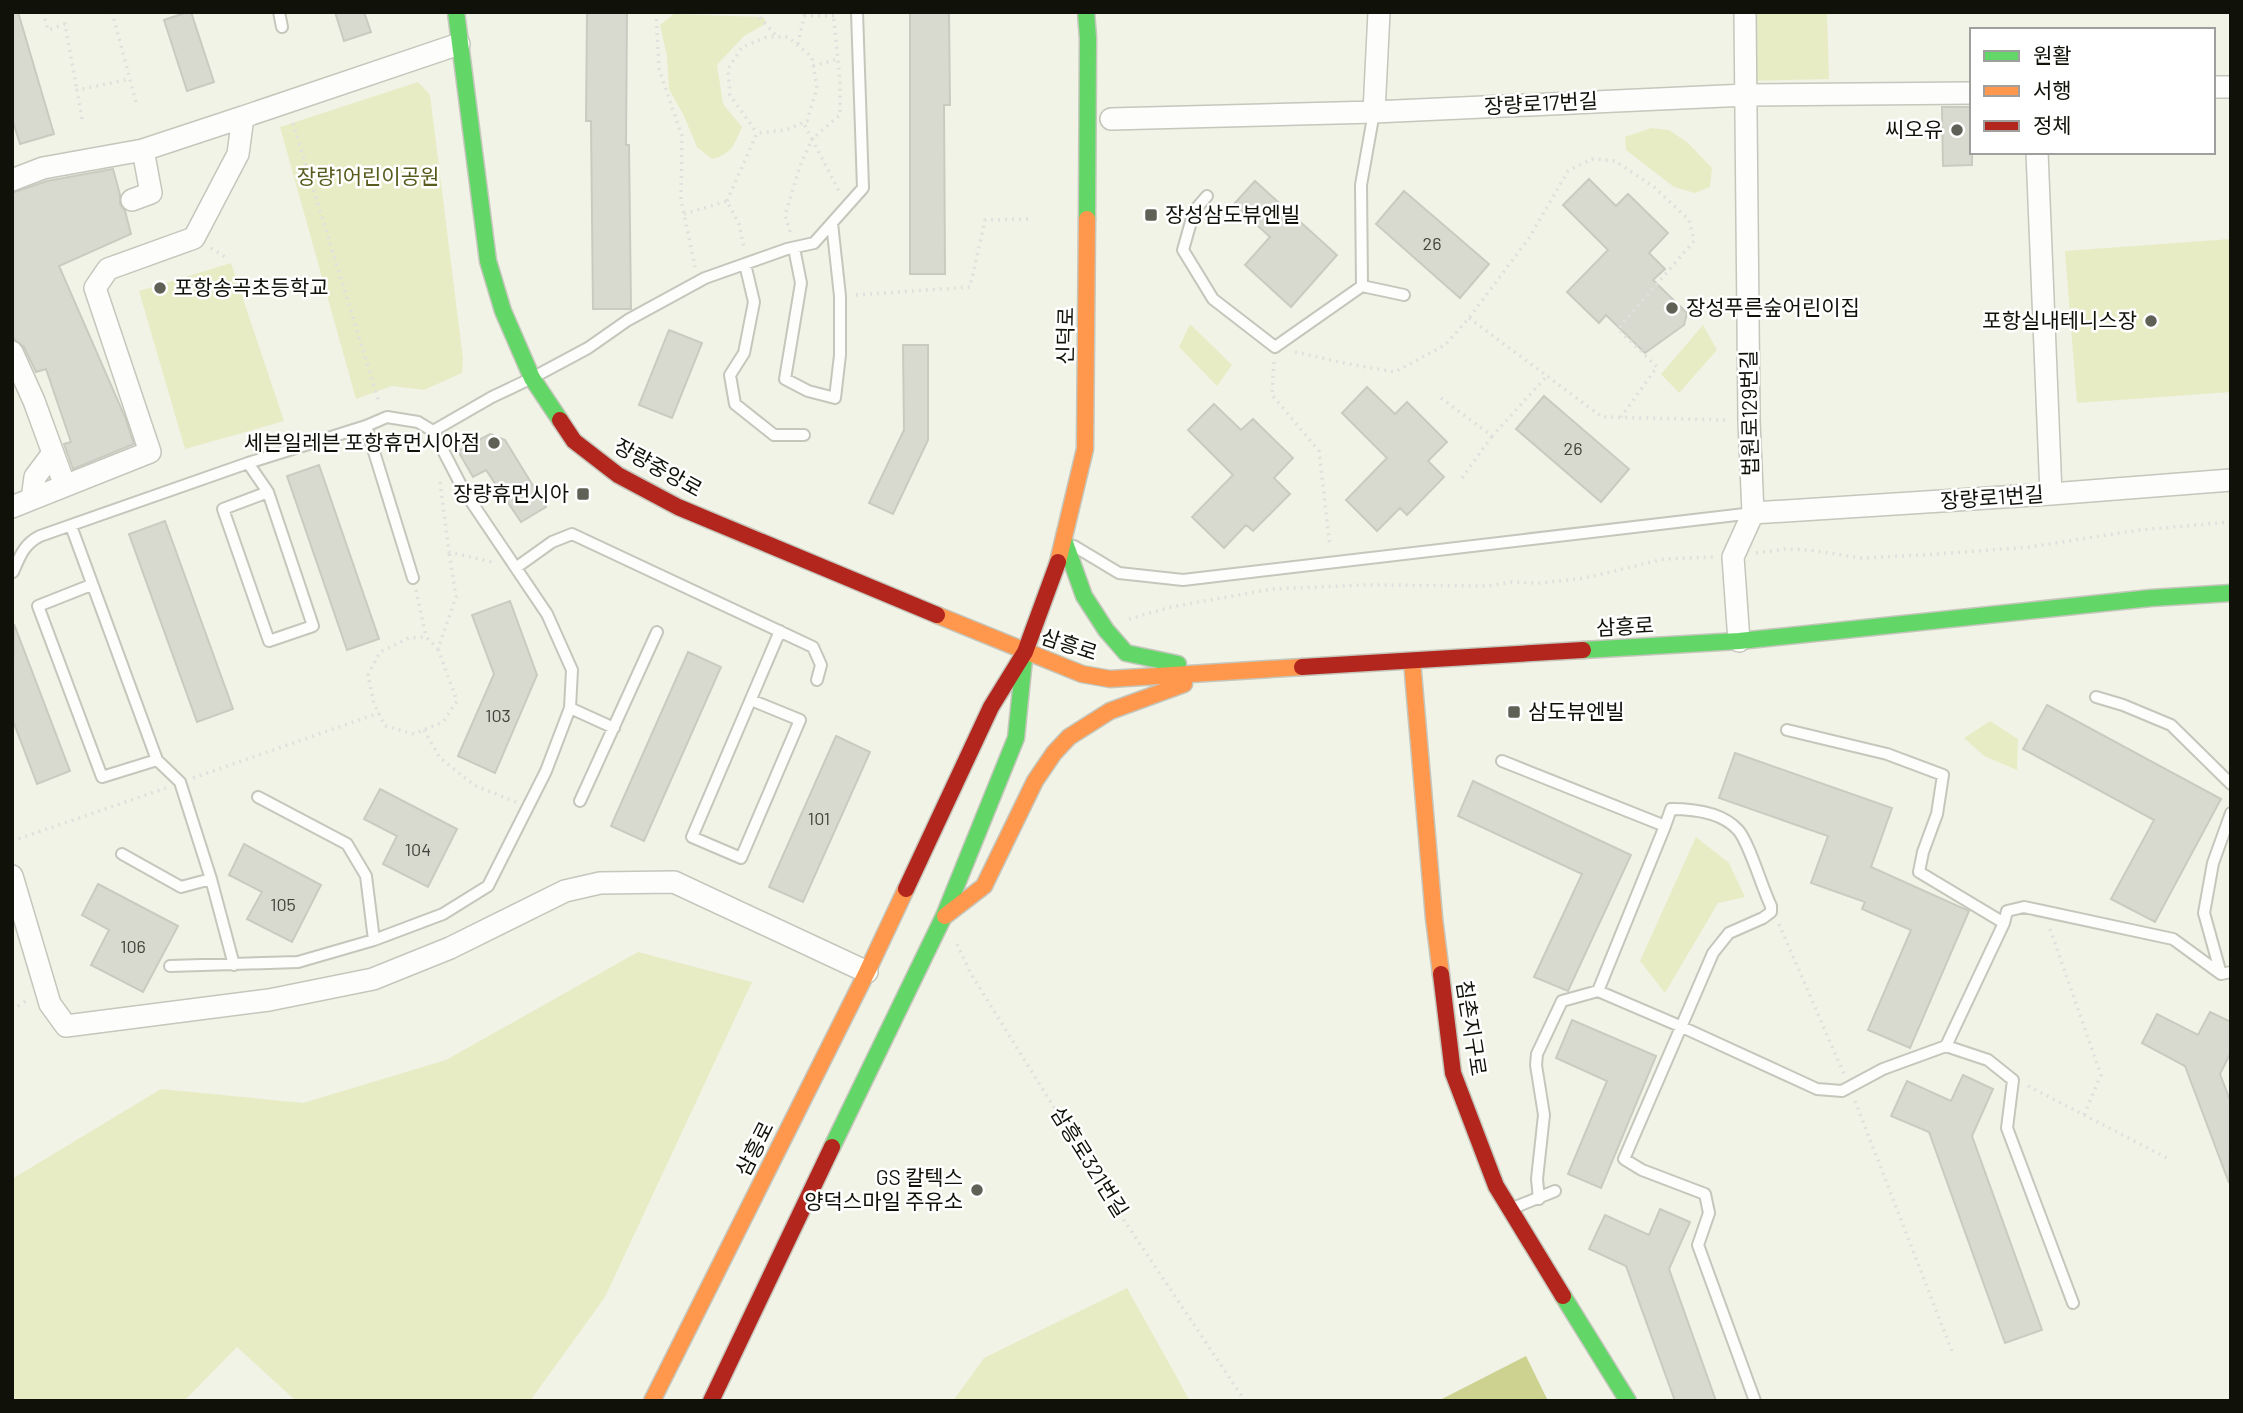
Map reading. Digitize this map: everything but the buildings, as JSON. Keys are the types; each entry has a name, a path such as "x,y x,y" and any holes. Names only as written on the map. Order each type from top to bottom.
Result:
{"main road":[{"name":"장량중앙로","path":"456,12 488,261 503,311 532,378 574,441 618,475 678,507 1024,652"},
{"name":"신덕로","path":"1024,652 1056,572 1085,449 1086,12"},
{"path":"1064,540 1084,596 1106,630 1126,653 1216,673"},
{"name":"삼흥로","path":"1024,652 1082,674 1110,679 1739,641 2151,597 2231,593"},
{"name":"삼흥로","path":"711,1401 944,916 1016,738 1024,652"},
{"name":"삼흥로","path":"653,1401 867,972 991,707 1024,652"},
{"name":"침촌지구로","path":"1412,661 1434,918 1453,1073 1496,1186 1628,1401"},
{"path":"944,916 984,886 1035,781 1069,737 1110,711 1216,673"}],"street":[{"path":"1374,112 1378,12"},
{"name":"법원로129번길","path":"1739,641 1742,555 1753,513 1749,421 1745,12"},
{"path":"12,180 43,168 143,150 459,44"},
{"name":"장량로17번길","path":"1111,119 1374,112 1746,95 1970,93"},
{"path":"22,503 150,452 96,288 108,269 194,237 238,154 243,117"},
{"path":"132,200 151,192 143,150"},
{"path":"2037,154 2051,494"},
{"path":"12,352 34,401 65,486"},
{"path":"22,503 35,477 53,453"},
{"name":"장량로1번길","path":"1753,513 2231,480"},
{"path":"12,876 50,1004 66,1026 269,1000 373,979 450,948 565,891 600,883 674,882 867,972"}],"lane":[{"path":"279,12 282,27"},
{"path":"433,431 492,397 588,348 628,320 698,282 814,243 863,188 857,14"},
{"path":"1362,286 1361,186 1374,112"},
{"path":"1207,196 1194,211 1183,250 1213,299 1275,347 1362,286 1404,295"},
{"path":"794,248 801,283 785,379 808,391 835,398 840,355 840,296 832,223"},
{"path":"745,264 754,302 744,353 730,375 736,404 774,435 804,435"},
{"path":"13,572 22,550 30,541 247,463 387,417 418,422 433,431 464,491 547,614 572,670 570,708 546,771 488,886 443,914 374,940 298,962 170,966"},
{"path":"366,426 413,578"},
{"path":"247,463 268,492 313,626 270,641 223,509 268,492"},
{"path":"1064,540 1119,573 1183,580 1753,513"},
{"path":"71,526 157,760 180,782 211,879 234,965"},
{"path":"517,567 552,542 572,534 813,647 821,666 817,680"},
{"path":"91,585 38,606 102,777 157,760"},
{"path":"751,700 800,720 741,858 692,837 780,631"},
{"path":"580,801 657,632"},
{"path":"2096,697 2171,725 2231,784"},
{"path":"570,708 614,728"},
{"path":"1787,730 1886,754 1942,775 1937,814 1923,852 1920,872 2004,923"},
{"path":"1502,761 1665,826"},
{"path":"258,797 347,844 366,876 374,940"},
{"path":"1598,991 1671,809 1693,808 1728,821 1742,835 1771,906 1771,912 1729,933 1713,953 1624,1158 1642,1170 1705,1194 1709,1213 1698,1245 1755,1401"},
{"path":"2226,973 2204,913 2213,863 2231,813"},
{"path":"122,854 181,887 211,879"},
{"path":"1946,1046 2004,923 2007,911 2024,907 2044,910 2173,939 2226,973"},
{"path":"1539,1199 1537,1179 1544,1115 1536,1065 1537,1054 1563,1001 1598,991 1817,1089 1842,1091 1883,1069 1946,1046 1988,1060 2013,1080 2007,1128 2073,1303"},
{"path":"1510,1209 1555,1191"}],"path":[{"path":"43,12 48,30 65,24 82,118"},
{"path":"112,12 136,102"},
{"path":"656,12 659,69 682,136 681,200 698,282"},
{"path":"755,12 777,37"},
{"path":"798,46 805,14 857,14"},
{"path":"794,248 785,215 800,166 812,139 840,115 833,14"},
{"path":"767,37 788,37 812,57 817,88 807,121 786,130 757,133 730,95 728,69 742,47 767,37"},
{"path":"813,66 838,59"},
{"path":"77,90 130,79"},
{"path":"291,117 379,402"},
{"path":"803,122 847,206"},
{"path":"684,215 727,201 757,133"},
{"path":"1332,562 1319,451 1272,395 1275,347 1395,372 1445,345 1469,318 1529,238 1568,171 1592,159 1615,161 1654,187 1689,220 1694,241 1618,328 1657,367 1621,417"},
{"path":"727,201 739,224 745,264"},
{"path":"840,296 970,287 985,219 1031,219"},
{"path":"1469,318 1602,416 1749,421"},
{"path":"1462,478 1492,436 1547,376"},
{"path":"1441,398 1492,436"},
{"path":"434,471 440,483 456,597 438,649"},
{"path":"1121,622 1171,607 1272,589 1389,584 1488,586 1511,582 1541,583 1585,578 1664,559 1742,555 1786,549 1862,558 1923,555 2030,547 2139,530 2231,522"},
{"path":"449,552 517,567"},
{"path":"413,578 426,637 438,649 457,701 443,722 414,734 385,726 374,704 368,674 380,652 409,638 426,637"},
{"path":"12,841 379,713"},
{"path":"424,730 440,758 474,785 527,807"},
{"path":"1771,906 1850,1087 1953,1354"},
{"path":"2044,910 2101,1075 2084,1115"},
{"name":"삼흥로321번길","path":"944,916 971,974 1124,1220 1245,1401"},
{"path":"2007,1075 2166,1158"}],"green space":[{"path":"1746,12 1827,12 1829,79 1749,81"},
{"path":"674,14 763,17 767,23 744,36 717,65 723,104 742,127 731,148 712,159 697,147 669,89 667,56 660,25"},
{"name":"장량1어린이공원","path":"418,82 430,95 463,359 462,373 424,390 392,386 356,399 280,127"},
{"path":"1651,128 1669,130 1688,143 1712,168 1710,187 1695,193 1674,187 1626,150 1625,137"},
{"name":"포항실내테니스장","path":"2231,239 2231,392 2077,403 2065,251"},
{"path":"231,263 284,421 185,449 139,291"},
{"path":"1190,324 1232,365 1217,386 1179,347"},
{"path":"1703,325 1717,350 1679,393 1661,374"},
{"path":"1990,721 2018,739 2017,770 1984,756 1964,738"},
{"path":"1696,837 1729,863 1745,897 1718,903 1665,993 1640,961"},
{"path":"638,952 752,982 605,1297 530,1401 296,1401 237,1347 184,1401 12,1401 12,1179 161,1089 303,1103 446,1060"},
{"path":"1127,1288 1190,1401 953,1401 984,1358"}],"shaded area":[{"path":"1526,1356 1548,1401 1438,1401"}],"traffic: fast":[{"path":"456,12 488,261 503,311 532,378 560,420"},
{"path":"1086,12 1087,219"},
{"path":"1064,540 1084,596 1106,630 1126,653 1178,664"},
{"path":"1583,650 1739,641 2151,598 2231,593"},
{"path":"832,1147 944,916 1016,738 1024,659"},
{"path":"1563,1296 1628,1401"}],"traffic: slow":[{"path":"1058,562 1085,449 1087,219"},
{"path":"937,615 1082,674 1110,679 1302,667"},
{"path":"1412,661 1441,974"},
{"path":"945,916 984,886 1035,781 1069,737 1110,711 1184,684"},
{"path":"652,1401 906,889"}],"traffic: jam":[{"path":"560,420 574,441 618,475 678,507 937,615"},
{"path":"906,889 991,707 1025,652 1058,562"},
{"path":"1302,667 1583,650"},
{"path":"1441,974 1453,1073 1496,1186 1563,1296"},
{"path":"711,1401 832,1147"}],"place":[{"name":"씨오유","path":"1957,130"},
{"name":"장성삼도뷰엔빌","path":"1151,215"},
{"name":"포항송곡초등학교","path":"160,288"},
{"name":"장성푸른숲어린이집","path":"1672,308"},
{"name":"포항실내테니스장","path":"2151,321"},
{"name":"세븐일레븐 포항휴먼시아점","path":"494,443"},
{"name":"장량휴먼시아","path":"583,494"},
{"name":"삼도뷰엔빌","path":"1514,712"},
{"name":"GS 칼텍스 양덕스마일 주유소","path":"977,1190"}]}
